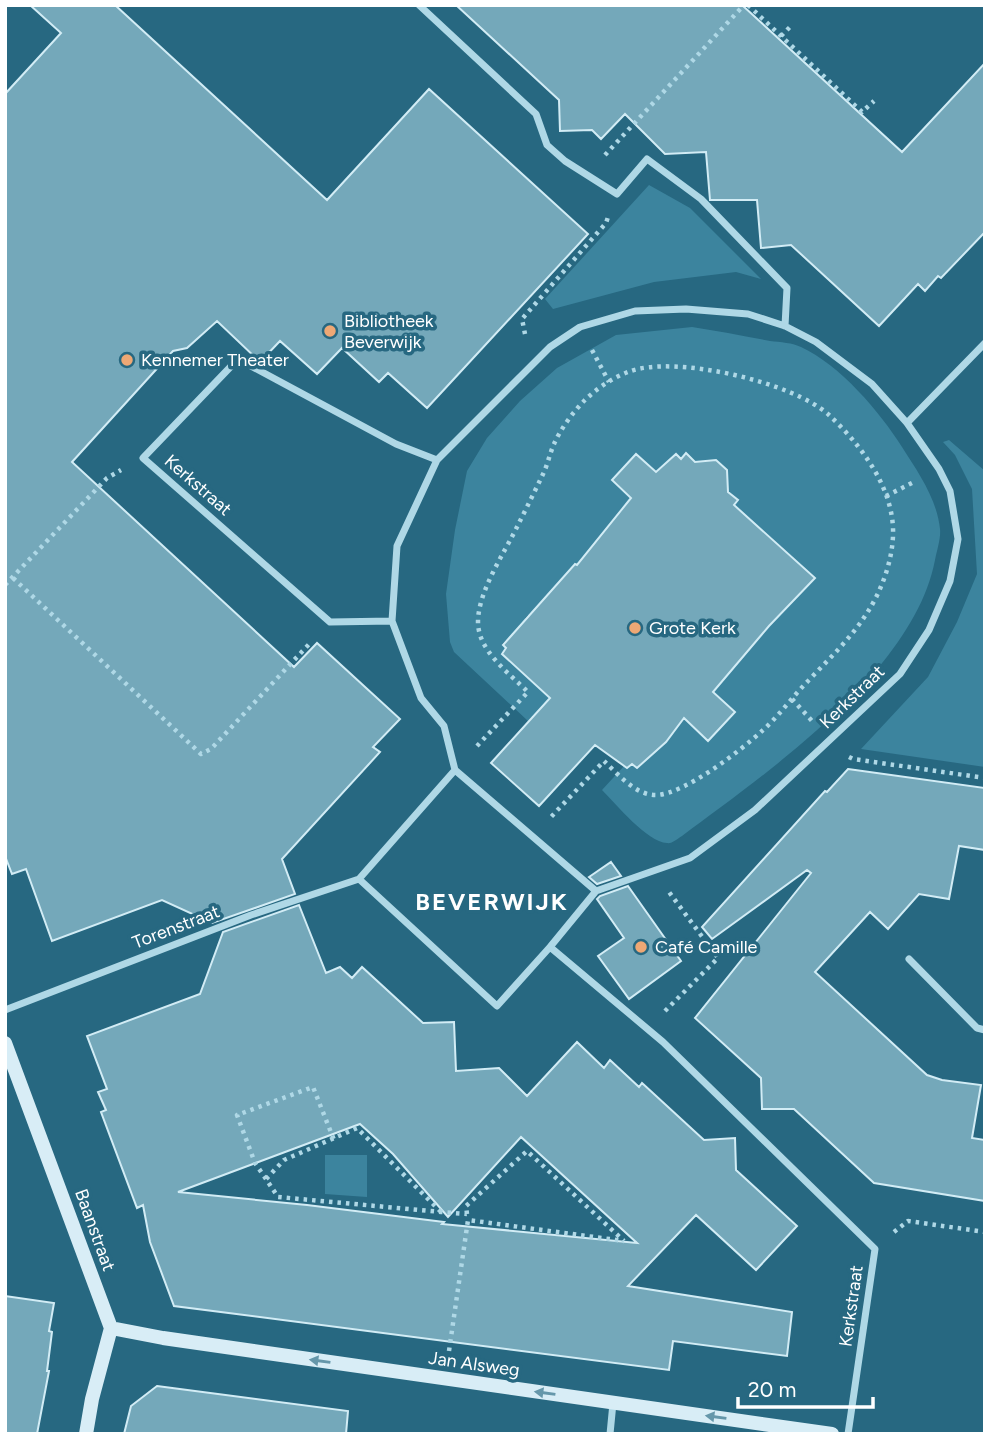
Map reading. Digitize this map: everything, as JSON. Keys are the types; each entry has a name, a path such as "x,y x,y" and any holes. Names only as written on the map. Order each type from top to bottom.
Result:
{"street":[{"path":"419,5 536,114 547,145 565,161 617,194 647,159 701,199 787,288 785,326"},
{"name":"Kerkstraat","path":"455,770 444,726 421,698 392,621 397,546 437,460 550,347 580,327 635,311 686,309 748,314 785,326 816,342 872,384 907,423 939,469 950,491 958,539 950,582 929,630 900,674 755,810 690,858 596,891"},
{"path":"907,423 985,343"},
{"name":"Kerkstraat","path":"330,622 142,458 238,359 396,444 437,460"},
{"path":"330,622 392,621"},
{"path":"455,770 533,836 596,891 497,1006 359,879 455,770"},
{"name":"Torenstraat","path":"5,1010 251,915 359,879"},
{"name":"Kerkstraat","path":"550,947 648,1029 875,1249 848,1434"},
{"path":"909,959 977,1028 985,1030"},
{"name":"Baanstraat","path":"5,1042 111,1328"},
{"path":"86,1434 92,1399 111,1328"},
{"name":"Jan Alsweg","path":"111,1328 176,1340 832,1434"},
{"path":"610,1434 613,1403"}],"path":[{"path":"588,174 746,5 862,112 874,101"},
{"path":"781,36 791,26"},
{"path":"532,364 522,319 606,223 617,194"},
{"path":"455,770 528,692 498,663 483,642 478,622 483,598 546,468 555,442 583,402 609,382 630,371 654,368 703,369 736,373 796,395 825,412 852,439 874,470 886,496 893,534 890,556 879,592 868,612 849,639 762,731 718,766 684,786 656,795 631,786 604,761 533,836"},
{"path":"5,585 107,478 142,458"},
{"path":"13,578 201,754 211,749 330,622"},
{"path":"830,740 853,759 985,778"},
{"path":"648,1029 718,958 653,871"},
{"path":"334,1140 313,1087 237,1115 255,1163 278,1197 441,1212 467,1217 624,1241 527,1151 466,1206 467,1217 445,1379"},
{"path":"266,1179 284,1160 357,1128 441,1212"},
{"path":"875,1249 908,1221 985,1232"}],"shaded area":[{"path":"649,185 690,208 761,279 736,272 654,282 553,309 545,299"},
{"path":"692,327 794,345 830,365 871,405 902,447 931,496 940,533 922,601 899,641 868,679 833,716 794,750 717,810 669,843 659,841 641,829 602,790 624,766 627,768 632,764 637,768 686,715 690,724 708,741 735,712 717,695 709,692 752,635 793,601 815,578 734,505 738,500 717,491 728,479 727,470 697,472 676,454 663,479 636,454 612,480 639,505 581,569 574,564 549,593 553,597 533,619 528,615 525,618 530,623 510,644 506,640 502,644 506,648 502,654 556,694 528,721 454,652 450,642 446,594 467,471 487,438 520,401 557,368 616,335"},
{"path":"949,440 985,471 985,767 861,749 928,677 957,622 977,574 972,489 955,455 943,442"},
{"path":"325,1155 367,1155 367,1197 325,1194"}],"building":[{"path":"30,5 115,5 327,200 429,89 588,234 427,408 388,373 379,382 342,348 317,374 280,341 260,362 217,321 187,348 173,351 72,462 294,667 317,643 400,719 373,747 380,752 282,859 295,894 212,923 162,900 52,941 26,869 12,874 5,856 5,94 61,33"},
{"path":"456,5 742,5 902,152 985,63 985,232 925,291 918,284 879,326 791,245 761,248 757,200 710,200 706,152 665,154 625,114 601,139 592,130 560,131 559,100"},
{"name":"Grote Kerk","path":"686,453 695,462 716,460 727,470 728,492 738,500 734,505 815,578 769,626 713,692 735,712 708,741 684,718 666,742 637,768 632,764 627,768 595,745 539,806 491,763 550,698 502,654 506,648 503,645 575,564 577,565 631,498 612,480 636,454 656,472 676,454 681,459"},
{"path":"848,769 985,788 985,850 959,846 949,899 919,894 888,929 870,912 815,972 927,1075 942,1080 981,1085 972,1138 985,1140 985,1201 874,1183 794,1109 762,1109 761,1078 695,1018 811,873 807,870 712,939 702,927"},
{"path":"611,862 621,876 597,884 589,877"},
{"name":"Café Camille","path":"628,886 681,961 629,999 598,956 624,938 597,899"},
{"path":"299,905 326,973 340,967 352,978 362,967 423,1023 454,1022 456,1071 499,1068 527,1096 577,1042 604,1068 610,1060 639,1087 642,1083 704,1140 735,1138 736,1170 797,1226 756,1270 696,1215 628,1286 792,1312 787,1356 673,1341 669,1370 174,1306 150,1242 143,1205 137,1208 101,1112 106,1110 98,1092 107,1089 87,1036 200,994 223,932","holes":["360,1124 393,1154 448,1217 521,1137 637,1243 442,1224 444,1222 178,1192"]},
{"path":"5,1296 54,1303 49,1331 52,1332 49,1371 37,1434 5,1434"},
{"path":"157,1386 348,1411 346,1434 124,1434 131,1406"}],"place":[{"name":"Bibliotheek Beverwijk","path":"330,331"},
{"name":"Kennemer Theater","path":"127,360"},
{"name":"Grote Kerk","path":"635,628"},
{"name":"Café Camille","path":"641,947"}],"district":[{"name":"BEVERWIJK","path":"492,902"}]}
